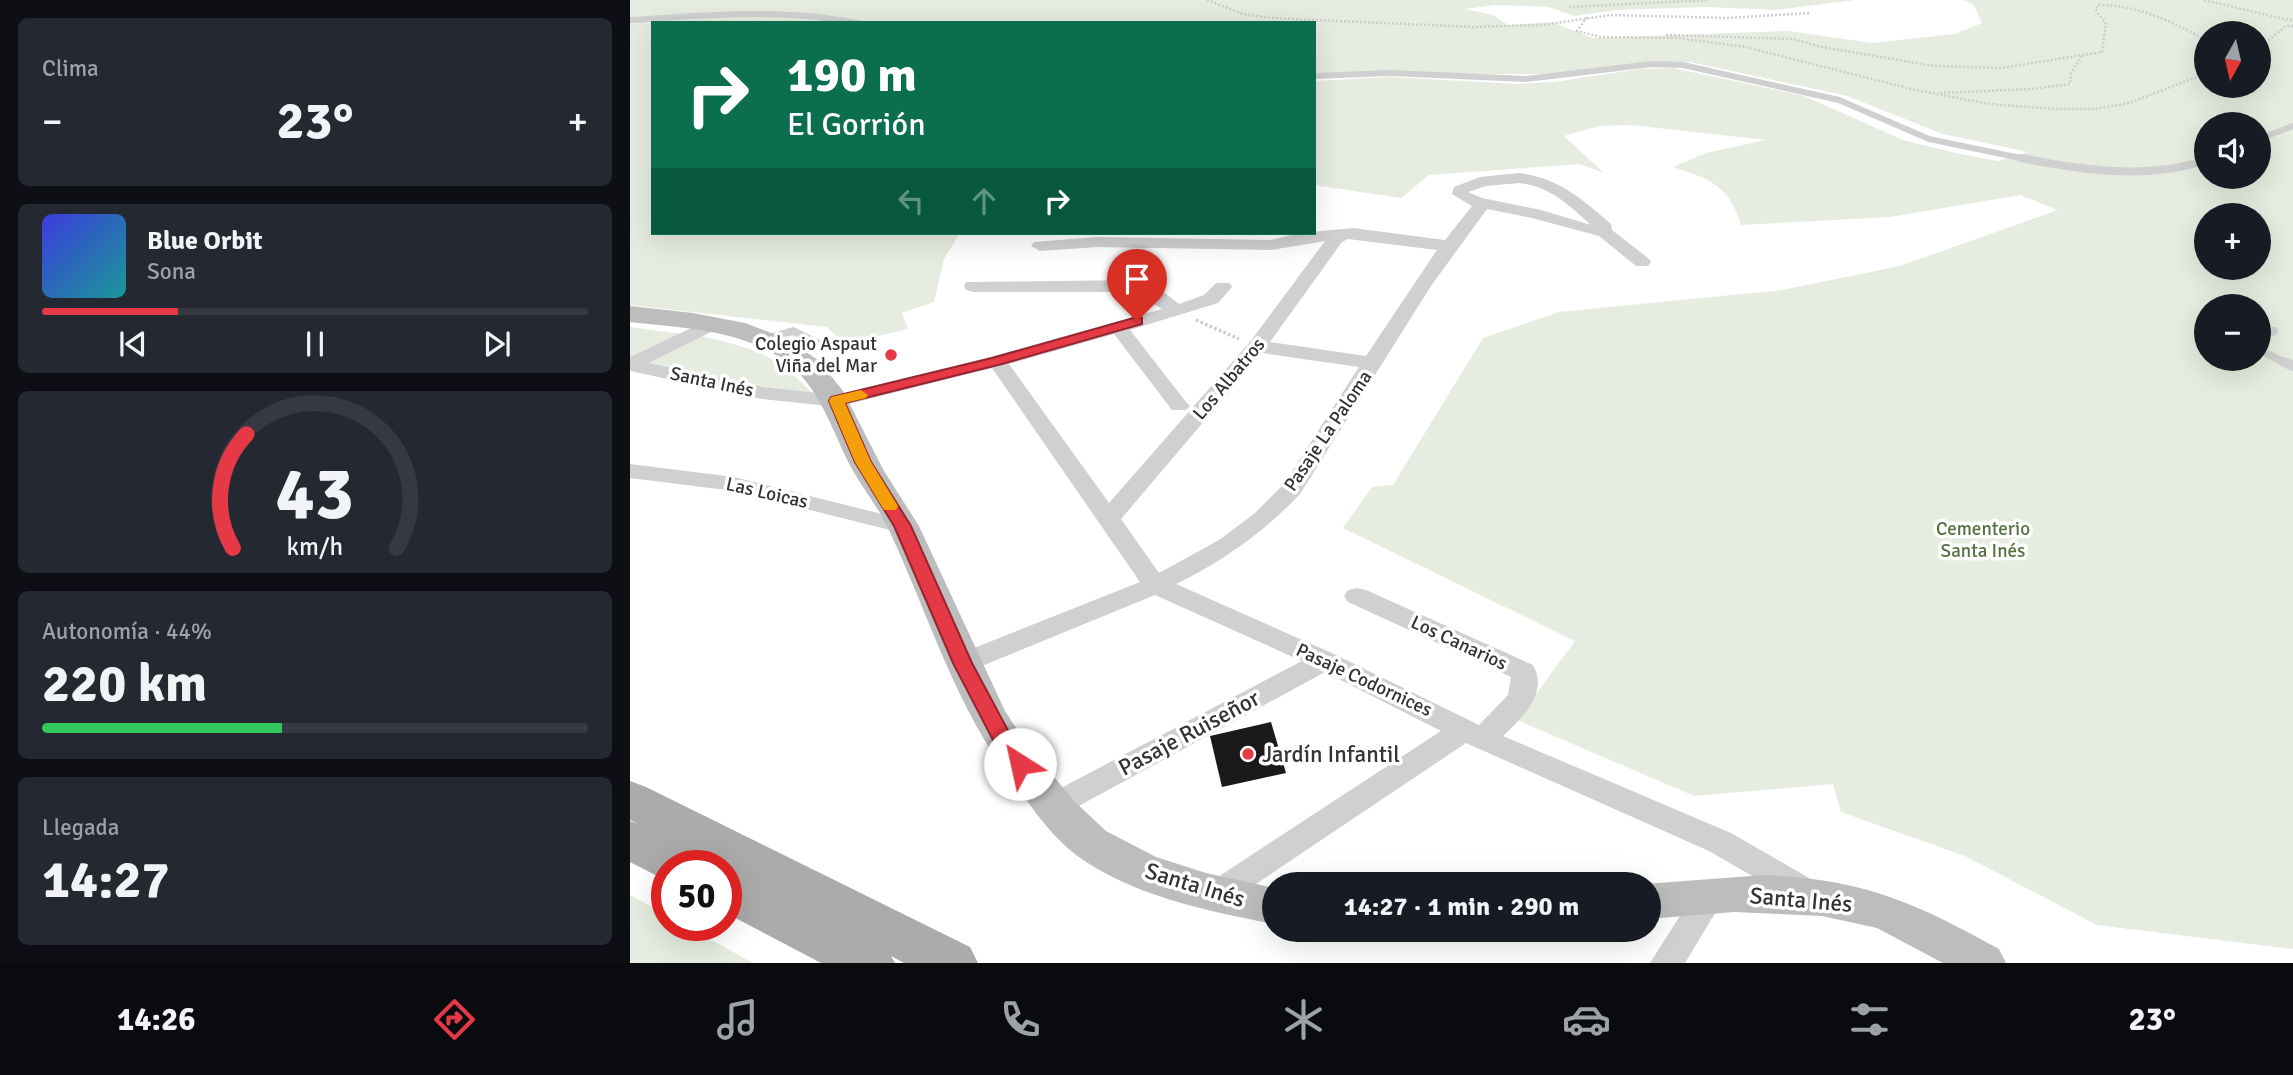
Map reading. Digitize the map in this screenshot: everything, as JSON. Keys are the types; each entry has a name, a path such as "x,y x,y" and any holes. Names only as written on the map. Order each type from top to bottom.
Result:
{"main road":[{"name":"Santa Inés","path":"630,314 710,325 765,340 792,353 812,369 837,401 863,462 902,526 962,663 1004,742 1053,806 1097,847 1153,876 1215,895 1262,904"},
{"path":"630,799 952,963"},
{"path":"630,840 651,851"},
{"name":"Santa Inés","path":"1661,900 1710,894 1776,894 1850,902 1880,910 1933,934 1983,963"},
{"path":"742,898 869,963"}],"street":[{"path":"1603,231 1605,228 1561,189 1537,178 1486,181 1460,190 1464,197 1483,203 1522,210 1593,231 1603,231 1642,262"},
{"name":"Pasaje La Paloma","path":"962,663 1155,585 1214,553 1255,523 1291,490 1447,246 1483,203"},
{"path":"1316,225 1344,234"},
{"path":"1040,246 1097,242 1271,245 1299,238 1344,234 1447,246"},
{"name":"Los Albatros","path":"1107,520 1257,346 1336,238 1344,234"},
{"path":"974,286 1136,286 1176,311"},
{"path":"837,401 997,361 1176,311 1210,299 1223,287"},
{"path":"630,365 710,325"},
{"path":"1118,326 1179,406"},
{"path":"1257,346 1374,363"},
{"name":"Pasaje Codornices","path":"997,361 1155,585 1325,661 1474,734 1720,842 1817,898"},
{"name":"Santa Inés","path":"630,365 762,393 837,401"},
{"name":"Las Loicas","path":"630,471 734,484 902,526"},
{"name":"Los Canarios","path":"1215,895 1474,734 1525,692 1527,681 1523,672 1357,596"},
{"name":"Pasaje Ruiseñor","path":"1053,806 1325,661"},
{"path":"1667,963 1710,894"}],"lane":[{"path":"630,20 770,15 811,16 845,21"},
{"path":"1316,76 1390,73 1526,79 1653,64 1683,65 1839,100 1929,139 2066,167 2133,171 2194,164"},
{"path":"2271,135 2293,127"},
{"path":"765,340 793,331 825,348"},
{"path":"2271,356 2293,366"}],"path":[{"path":"1207,0 1243,14 1338,22 1474,27 1542,25 1587,17 1654,14 1727,18 1810,13"},
{"path":"1569,7 1708,0"},
{"path":"2204,0 2293,24"},
{"path":"1587,17 1580,23 1577,31 1601,37 1692,34 1792,39 1834,49 1934,65 2000,68 2102,52 2106,24 2095,9 2099,5 2115,4 2144,13 2194,35"},
{"path":"2272,37 2293,24"},
{"path":"1637,36 1678,38 1746,47 1793,57 1852,76 1989,104 2095,109 2130,103 2194,78"},
{"path":"1932,93 2031,89 2070,84 2071,74 2082,56"},
{"path":"1176,311 1257,346"}],"green space":[{"name":"Cementerio Santa Inés","path":"630,0 1855,0 1775,10 1706,7 1617,10 1574,16 1549,7 1496,5 1465,9 1493,15 1508,25 1551,22 1593,38 1788,31 1872,43 1955,34 1982,23 1974,5 1964,0 2293,0 2293,949 2097,925 1965,856 1841,812 1833,784 1694,796 1517,720 1575,641 1343,528 1372,487 1393,485 1483,338 1559,312 1782,290 1900,266 2058,210 2020,195 1890,217 1741,225 1731,201 1724,192 1708,180 1673,167 1706,153 1766,140 1631,125 1599,126 1564,136 1604,173 1580,164 1429,175 1401,198 1316,185 1316,81 1391,77 1517,84 1554,82 1640,69 1673,68 1804,96 1903,140 1960,154 1998,161 2028,152 1943,134 1847,96 1690,62 1630,64 1544,74 1316,75 1316,21 651,21 651,235 959,235 944,259 934,302 902,313 908,329 844,344 827,327 630,305"},
{"path":"630,327 682,334 630,359"},
{"path":"702,336 764,355 787,370 814,395 763,388 649,363"},
{"path":"630,895 651,906 651,941 713,941 753,963 630,963"}],"building":[{"name":"Jardín Infantil","path":"1271,722 1286,773 1222,787 1210,736"}],"slow traffic":[{"path":"861,395 837,401 863,462 890,506"}],"place":[{"name":"Colegio Aspaut Viña del Mar","path":"891,355"},
{"name":"Jardín Infantil","path":"1248,754"}],"route":[{"path":"1020,764 1004,742 962,663 902,526 863,462 837,401 997,361 1137,321"}]}
